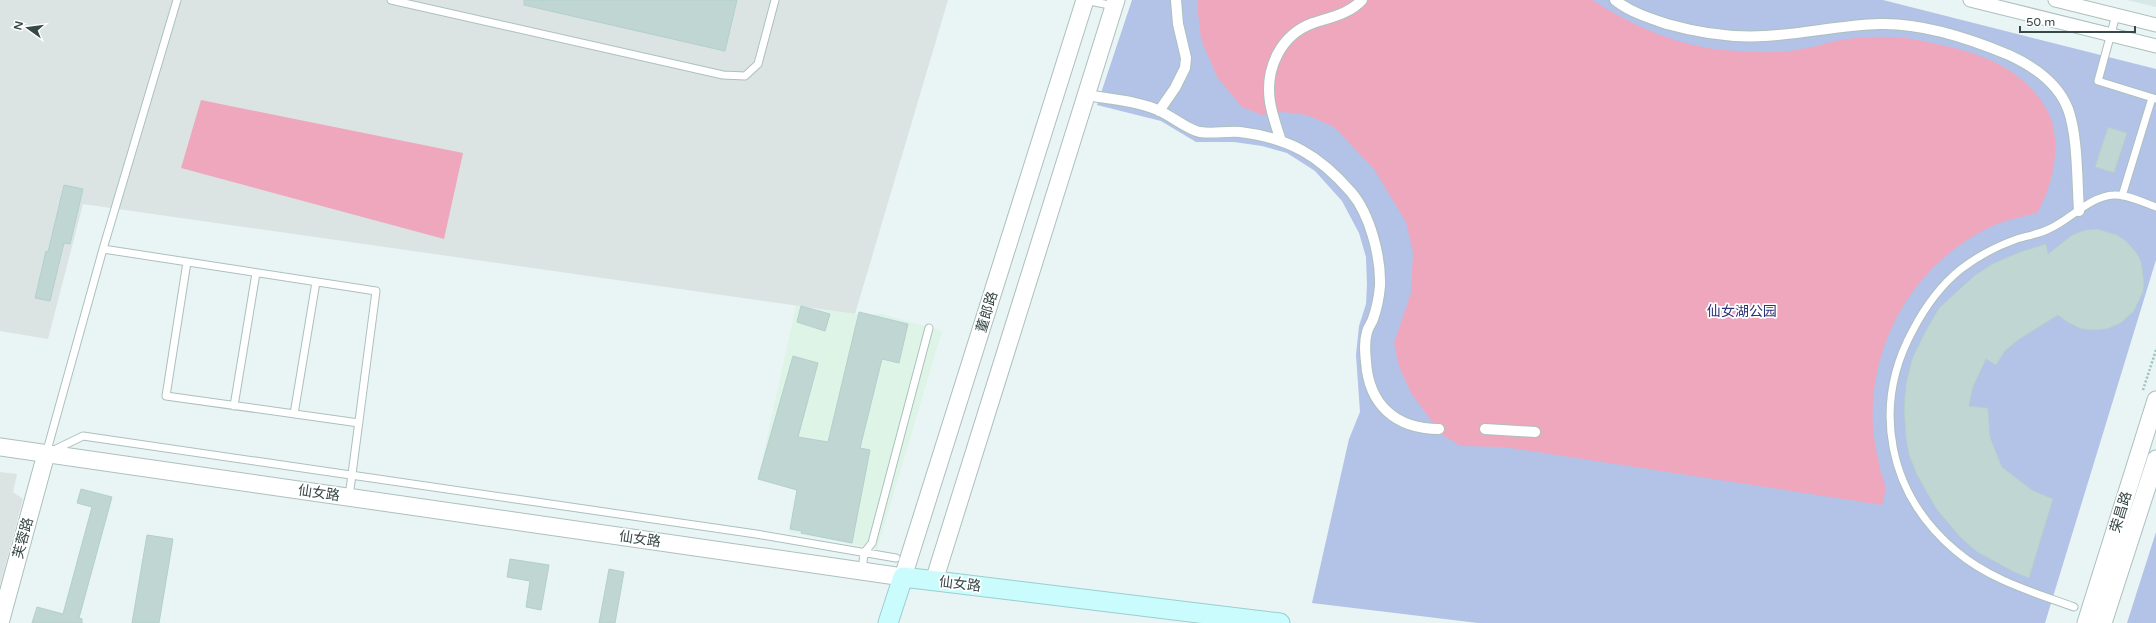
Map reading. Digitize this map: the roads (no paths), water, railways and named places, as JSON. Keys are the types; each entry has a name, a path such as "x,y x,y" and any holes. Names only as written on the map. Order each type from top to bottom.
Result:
{"main road":[{"name":"仙女路","path":"903,577 1280,623"},
{"name":"董郎路","path":"888,623 903,577"}],"street":[{"name":"董郎路","path":"903,577 1084,0"},
{"path":"1159,111 1175,88 1185,68 1186,58 1178,24 1176,0"},
{"path":"1281,141 1270,104 1269,89 1273,62 1280,49 1300,30 1346,12 1362,0"},
{"path":"1615,0 1653,20 1710,34 1765,36 1824,28 1881,24 1911,26 1965,39 2018,60 2050,82 2068,109 2073,128 2079,211"},
{"path":"1970,0 2156,46"},
{"path":"2056,0 2156,25"},
{"path":"934,581 1115,3"},
{"path":"1086,95 1134,104 1159,111 1199,133 1240,132 1290,143 1310,154 1331,171 1352,193 1364,214 1376,248 1380,285 1373,319 1367,331 1365,346 1367,378 1374,395 1382,407 1396,419 1420,428 1437,429"},
{"name":"荣昌路","path":"2086,623 2156,400"},
{"path":"1485,429 1535,432"},
{"name":"仙女路","path":"0,447 903,577"},
{"name":"芙蓉路","path":"0,623 46,454"},
{"name":"荣昌路","path":"2103,623 2156,459"}],"lane":[{"path":"46,454 103,249 177,0"},
{"path":"391,0 723,75 745,76 758,64 775,0"},
{"path":"1084,0 1115,3"},
{"path":"2116,15 2098,81 2154,98 2122,196"},
{"path":"2074,607 2009,584 1979,568 1955,551 1932,526 1909,495 1897,467 1889,432 1890,401 1896,370 1907,340 1920,317 1939,290 1960,270 1986,252 2016,240 2049,230 2103,197 2115,194 2156,207"},
{"path":"103,249 376,291 349,497"},
{"path":"187,262 166,396 359,423"},
{"path":"234,406 256,272"},
{"path":"294,414 316,282"},
{"path":"862,571 864,553 872,543 929,328"},
{"path":"46,454 83,436 756,534 896,558"}],"park label":[{"name":"仙女湖公园","path":"1742,311"}]}
